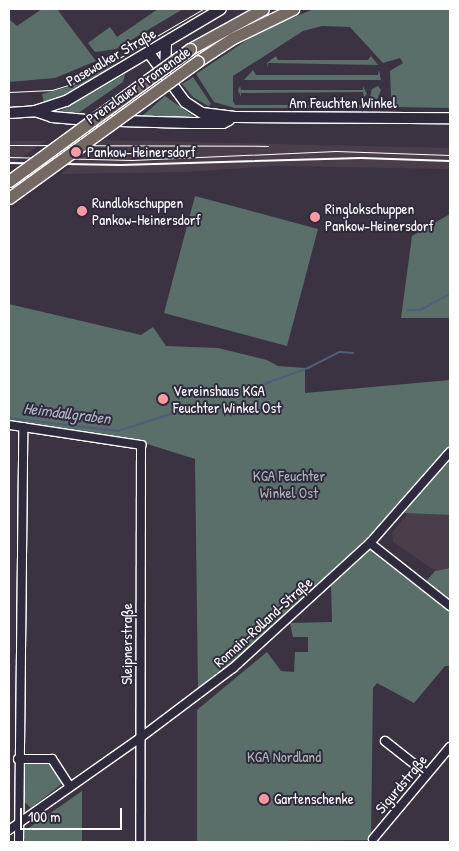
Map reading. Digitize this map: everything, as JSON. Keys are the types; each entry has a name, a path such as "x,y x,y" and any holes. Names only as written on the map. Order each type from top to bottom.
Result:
{"main road":[{"name":"Pasewalker Straße","path":"9,113 35,111 66,101 221,9"},
{"name":"Prenzlauer Promenade","path":"9,181 190,49 263,9"},
{"name":"Prenzlauer Promenade","path":"9,198 198,60 233,38 293,9"},
{"path":"165,76 166,42"},
{"name":"Am Feuchten Winkel","path":"149,53 165,76 195,109 202,113 235,117 450,118"},
{"name":"Am Feuchten Winkel","path":"35,111 52,117 94,120 223,123 235,117"}],"street":[{"path":"9,425 23,427 18,759 19,842"},
{"name":"Sleipnerstraße","path":"23,427 141,445 140,842"},
{"name":"Romain-Rolland-Straße","path":"9,830 140,738 233,668 370,543 450,452"},
{"path":"370,543 450,606"},
{"path":"385,741 427,774"},
{"name":"Sigurdstraße","path":"373,839 450,747"},
{"path":"18,759 52,759 70,786"},
{"path":"9,780 19,779"}],"shaded area":[{"path":"104,140 450,148 450,169 276,166 187,172 61,174"},
{"path":"9,141 46,141 9,166"},
{"path":"408,513 450,515 450,568 435,571 393,542 392,533"}],"green space":[{"path":"42,9 57,9 96,61 55,78 9,82 9,19 17,26"},
{"path":"158,9 183,9 116,49 95,52 88,43 110,27 117,37"},
{"path":"314,9 450,9 450,108 396,107 391,97 390,71 403,63 400,58 383,63 350,27 322,26 303,31 233,76 233,101 235,105 368,105 372,89 378,86 381,90 375,105 364,108 235,108 214,102 196,74 262,30"},
{"path":"276,56 278,60 368,60 371,56 378,65 268,63 267,67 267,63"},
{"path":"124,58 69,94 44,103 42,94 79,84"},
{"path":"253,70 256,75 378,75 379,70 381,80 244,80"},
{"path":"125,74 123,82 77,114 57,113"},
{"path":"193,77 211,104 208,106 193,97 182,84"},
{"path":"240,86 241,90 363,90 363,86 367,94 364,97 363,92 241,93 241,97 238,90"},
{"path":"165,96 193,116 193,118 141,117"},
{"path":"195,196 318,229 287,346 164,313"},
{"path":"450,214 450,318 401,318 412,236"},
{"name":"KGA Feuchter Winkel Ost","path":"9,304 141,335 153,327 166,346 218,348 267,360 278,366 305,368 305,393 450,380 450,446 367,538 234,662 198,690 195,459 141,442 9,422"},
{"path":"450,457 450,515 404,513"},
{"name":"KGA Nordland","path":"367,548 373,549 422,586 435,571 450,568 450,666 445,666 414,703 377,683 373,688 371,840 197,842 197,710 267,652 281,671 294,672 295,652 308,652 308,637 293,637 290,623 332,622 331,584"},
{"path":"29,762 48,762 64,782 31,808 23,801 23,766"},
{"path":"82,791 82,842 23,842 23,832"}],"waterway":[{"path":"408,310 420,310 450,294"},
{"name":"Heimdallgraben","path":"212,390 248,390 308,368 340,352 353,353"},
{"name":"Heimdallgraben","path":"9,418 118,431 180,411"}],"tram line":[{"path":"9,92 52,90 78,82 203,9"},
{"path":"9,145 268,146"},
{"path":"9,157 132,160 336,151 450,155"}],"railway":[{"path":"9,163 121,165 361,158 450,161"}],"place":[{"name":"Pankow-Heinersdorf","path":"76,152"},
{"name":"Rundlokschuppen Pankow-Heinersdorf","path":"82,211"},
{"name":"Ringlokschuppen Pankow-Heinersdorf","path":"315,217"},
{"name":"Vereinshaus KGA Feuchter Winkel Ost","path":"163,399"},
{"name":"Gartenschenke","path":"264,799"}]}
